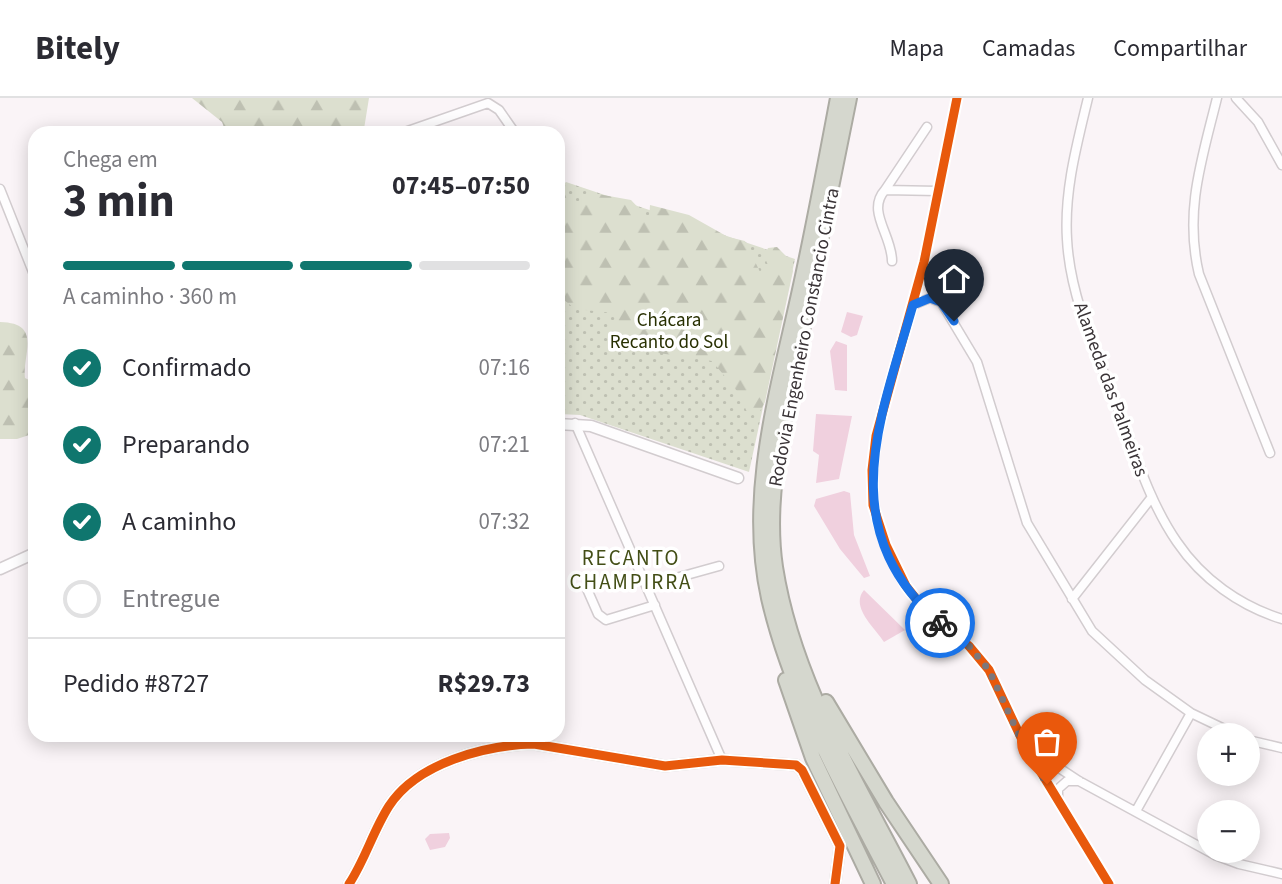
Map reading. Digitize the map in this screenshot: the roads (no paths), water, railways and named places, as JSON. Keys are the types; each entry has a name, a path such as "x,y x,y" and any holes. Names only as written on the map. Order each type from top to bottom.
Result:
{"highway":[{"name":"Rodovia Engenheiro Constancio Cintra","path":"838,98 763,472 762,557 812,719 894,884"},
{"name":"Rodovia Engenheiro Constancio Cintra","path":"849,98 774,481 775,566 781,621 806,681 909,884"},
{"path":"781,621 779,656 803,732 836,812 873,884"},
{"path":"781,621 840,727 941,884"}],"street":[{"path":"957,98 924,262 876,436 872,470 873,505 886,545 906,586 925,610 969,646 989,670 1024,746 1109,884"},
{"name":"Alameda das Palmeiras","path":"1088,98 1069,189 1069,260 1073,283 1097,354 1152,497 1178,543 1214,583 1257,610 1282,620"},
{"path":"1217,98 1194,196 1194,251 1199,274 1270,453"},
{"path":"1236,98 1258,122 1282,165"},
{"path":"422,126 488,103 499,110 510,126"},
{"path":"892,261 889,237 877,211 879,197 927,127"},
{"path":"0,189 28,259"},
{"path":"885,190 938,191"},
{"path":"924,262 941,302 977,362 1027,523 1072,599 1104,645 1144,680 1191,713 1212,723"},
{"path":"913,305 930,298 941,302"},
{"path":"565,424 613,433 738,478"},
{"path":"575,424 722,760"},
{"path":"1072,599 1152,497"},
{"path":"0,569 28,556"},
{"path":"647,586 719,566"},
{"path":"587,589 598,614 606,620 655,604"},
{"path":"1136,811 1191,713"},
{"path":"1260,743 1282,748"},
{"path":"349,884 388,807 399,793 420,776 467,757 516,745 534,744 665,766 722,760 788,762 802,769 840,846 835,884"},
{"path":"1024,746 1079,780 1215,855 1238,864 1282,874"},
{"path":"1058,803 1057,793 1061,786 1067,781 1079,780"}],"district":[{"name":"RECANTO CHAMPIRRA","path":"631,570"}],"park label":[{"name":"Chácara Recanto do Sol","path":"669,330"}]}
